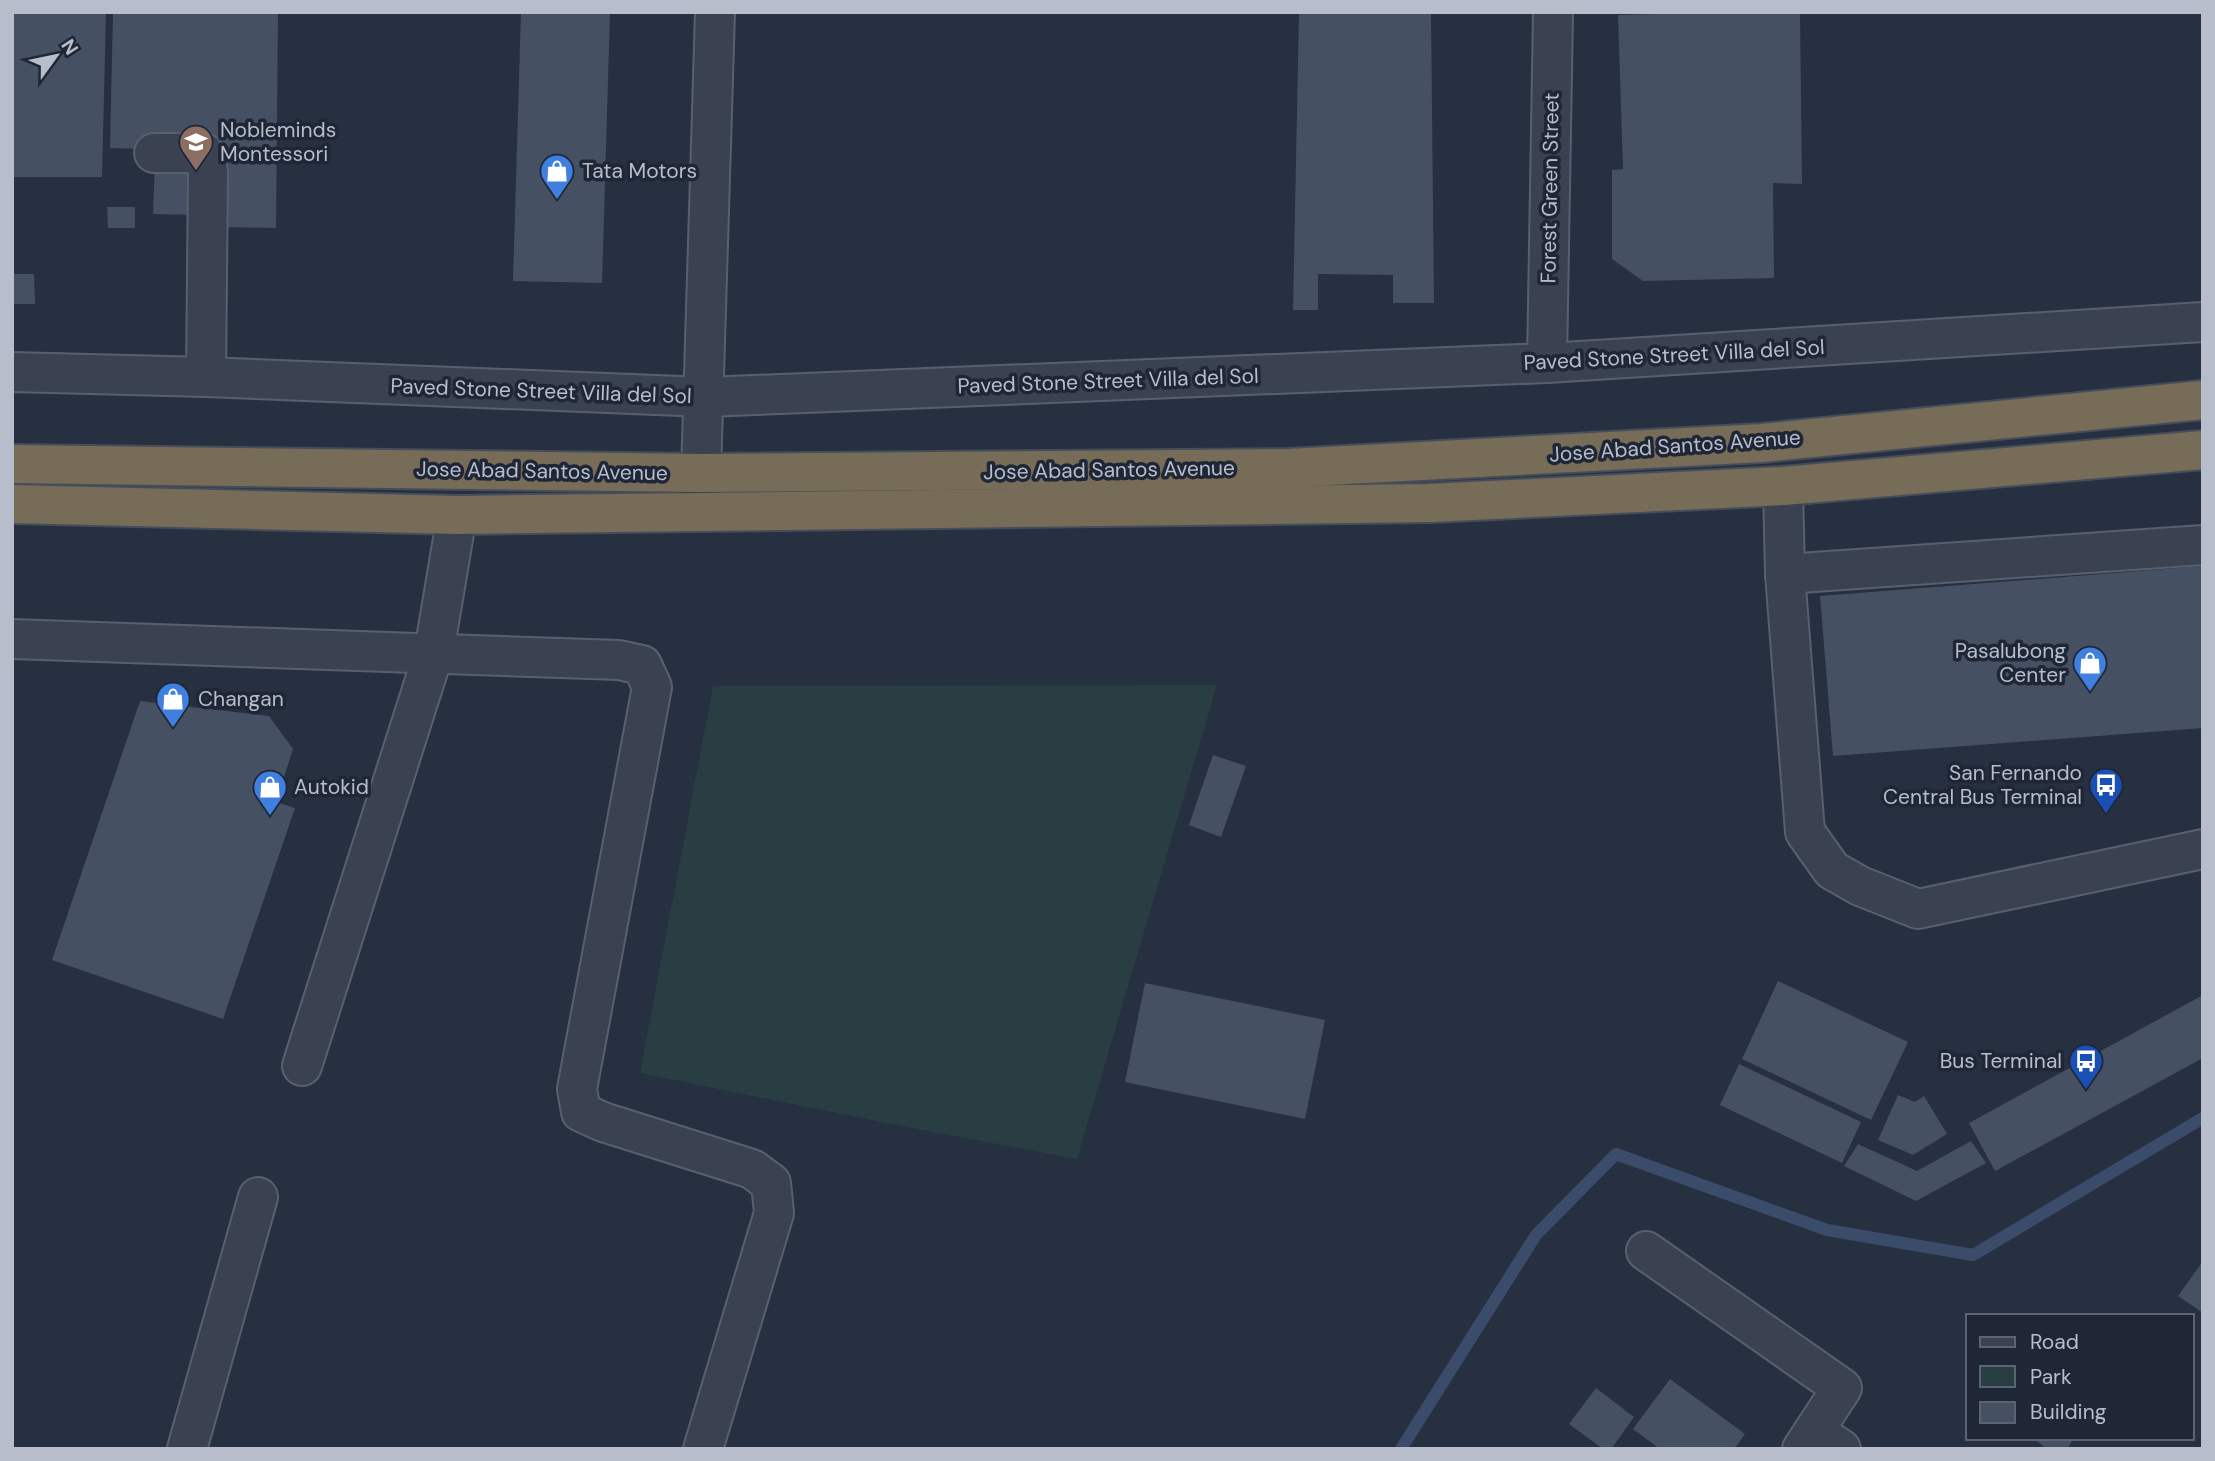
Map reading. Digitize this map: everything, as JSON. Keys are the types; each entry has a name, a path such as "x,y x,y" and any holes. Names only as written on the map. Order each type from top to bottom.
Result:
{"highway":[{"name":"Jose Abad Santos Avenue","path":"12,464 701,473 1289,468 1762,443 2203,400"},
{"name":"Jose Abad Santos Avenue","path":"12,504 457,515 1416,504 1783,486 2203,450"}],"street":[{"path":"700,513 715,12"},
{"name":"Forest Green Street","path":"1547,363 1553,12"},
{"path":"154,153 204,153 208,172 206,377"},
{"name":"Paved Stone Street Villa del Sol","path":"12,372 705,397 1547,363 2203,322"},
{"path":"1783,486 1785,574 1805,832 1832,870 1860,886 1918,909 2203,849"},
{"path":"302,1066 434,652 457,515"},
{"path":"1785,574 2203,545"},
{"path":"12,639 434,652 619,660 642,665 652,687 577,1089 581,1112 603,1122 752,1169 771,1183 774,1213 703,1449"},
{"path":"187,1449 258,1197"},
{"path":"1646,1251 1842,1388 1819,1443"}],"green space":[{"path":"1217,685 1077,1159 640,1073 713,686"}],"building":[{"path":"12,12 106,12 102,177 12,177"},
{"path":"113,12 278,12 276,228 220,227 224,151 110,148"},
{"path":"521,12 610,12 602,283 513,281"},
{"path":"1299,12 1431,12 1434,303 1393,303 1393,275 1318,274 1318,310 1293,310"},
{"path":"1800,12 1802,184 1773,183 1774,278 1643,281 1612,259 1612,170 1623,169 1618,15"},
{"path":"155,161 200,163 198,215 153,214"},
{"path":"107,207 135,207 135,228 108,228"},
{"path":"12,274 34,274 35,304 12,304"},
{"path":"2203,566 2203,728 1833,756 1820,596"},
{"path":"140,701 269,716 293,749 276,802 295,808 223,1019 52,960"},
{"path":"1213,755 1246,766 1221,837 1189,825"},
{"path":"1778,981 1908,1042 1871,1120 1742,1059"},
{"path":"1145,983 1325,1020 1305,1119 1125,1082"},
{"name":"Bus Terminal","path":"2203,995 2203,1058 1995,1171 1969,1123"},
{"path":"1739,1064 1861,1122 1842,1163 1720,1105"},
{"path":"1898,1095 1915,1102 1924,1096 1947,1134 1913,1155 1878,1140"},
{"path":"1971,1141 1986,1163 1916,1201 1844,1166 1858,1144 1917,1171"},
{"path":"2203,1261 2203,1313 2178,1296"},
{"path":"1670,1379 1745,1434 1734,1449 1660,1449 1633,1429"},
{"path":"1596,1388 1634,1417 1611,1449 1603,1449 1569,1424"},
{"path":"2036,1440 2073,1440 2067,1449 2047,1449"}],"waterway":[{"path":"1401,1449 1536,1235 1616,1154 1827,1230 1973,1255 2203,1118"}],"place":[{"name":"Nobleminds Montessori","path":"196,172"},
{"name":"Tata Motors","path":"557,201"},
{"name":"Pasalubong Center","path":"2090,693"},
{"name":"Changan","path":"173,729"},
{"name":"San Fernando Central Bus Terminal","path":"2106,815"},
{"name":"Autokid","path":"270,817"},
{"name":"Bus Terminal","path":"2086,1091"}]}
